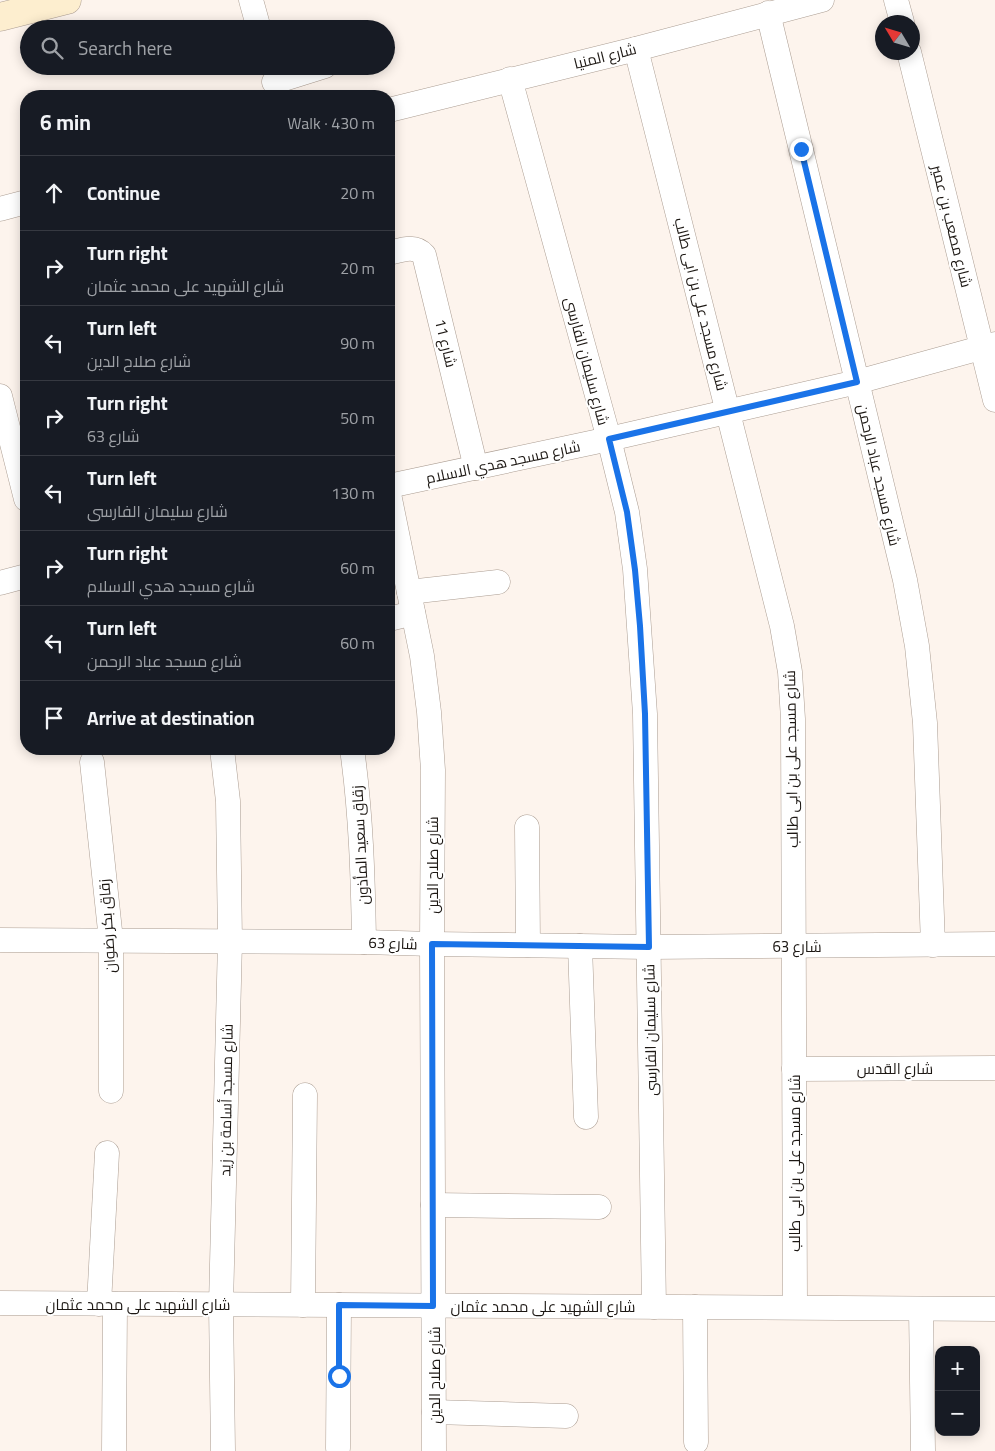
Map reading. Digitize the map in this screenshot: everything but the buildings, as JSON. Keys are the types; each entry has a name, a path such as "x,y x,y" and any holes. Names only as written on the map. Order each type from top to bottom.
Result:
{"street":[{"path":"0,17 67,0"},
{"path":"251,0 257,20"},
{"name":"شارع المنيا","path":"395,108 636,49 822,0"},
{"path":"896,0 900,15"},
{"name":"شارع مسجد عباد الرحمن","path":"768,13 905,580 917,646 925,723 933,945"},
{"name":"شارع مسجد على بن ابى طالب","path":"636,49 782,626 790,672 793,719 795,1307"},
{"name":"شارع مصعب بن عمير","path":"911,60 988,346 995,400"},
{"path":"274,81 294,75"},
{"name":"شارع سليمان الفارسى","path":"510,79 609,439 627,512 635,570 645,714 654,1307"},
{"path":"0,209 20,204"},
{"name":"شارع 11","path":"395,252 415,248 424,254 476,468"},
{"name":"شارع مسجد هدي الاسلام","path":"395,485 609,439 857,382 988,346"},
{"path":"0,396 20,475"},
{"name":"شارع صلاح الدين","path":"395,524 422,656 429,712 433,770 434,1451"},
{"path":"0,582 20,577"},
{"path":"395,615 411,603 498,582"},
{"name":"شارع مسجد أسامة بن زيد","path":"223,755 228,801 230,941 221,1305 223,1451"},
{"name":"زقاق سعيد المأذون","path":"353,755 362,860 364,942"},
{"name":"زقاق بكر رضوان","path":"92,762 111,940 111,1091"},
{"path":"527,827 528,945"},
{"name":"شارع 63","path":"0,940 364,942 649,947 995,944"},
{"path":"580,946 586,1118"},
{"name":"شارع القدس","path":"794,1068 995,1068"},
{"path":"303,1305 305,1095"},
{"path":"107,1153 107,1304 114,1451"},
{"path":"433,1205 599,1206"},
{"name":"شارع الشهيد على محمد عثمان","path":"0,1303 995,1309"},
{"path":"338,1448 339,1305"},
{"path":"695,1307 696,1442"},
{"path":"921,1309 923,1451"},
{"path":"434,1412 566,1416"}],"route":[{"path":"339,1376 339,1305 433,1306 432,944 649,947 645,714 640,626 627,512 609,439 857,382 801,149"}]}
